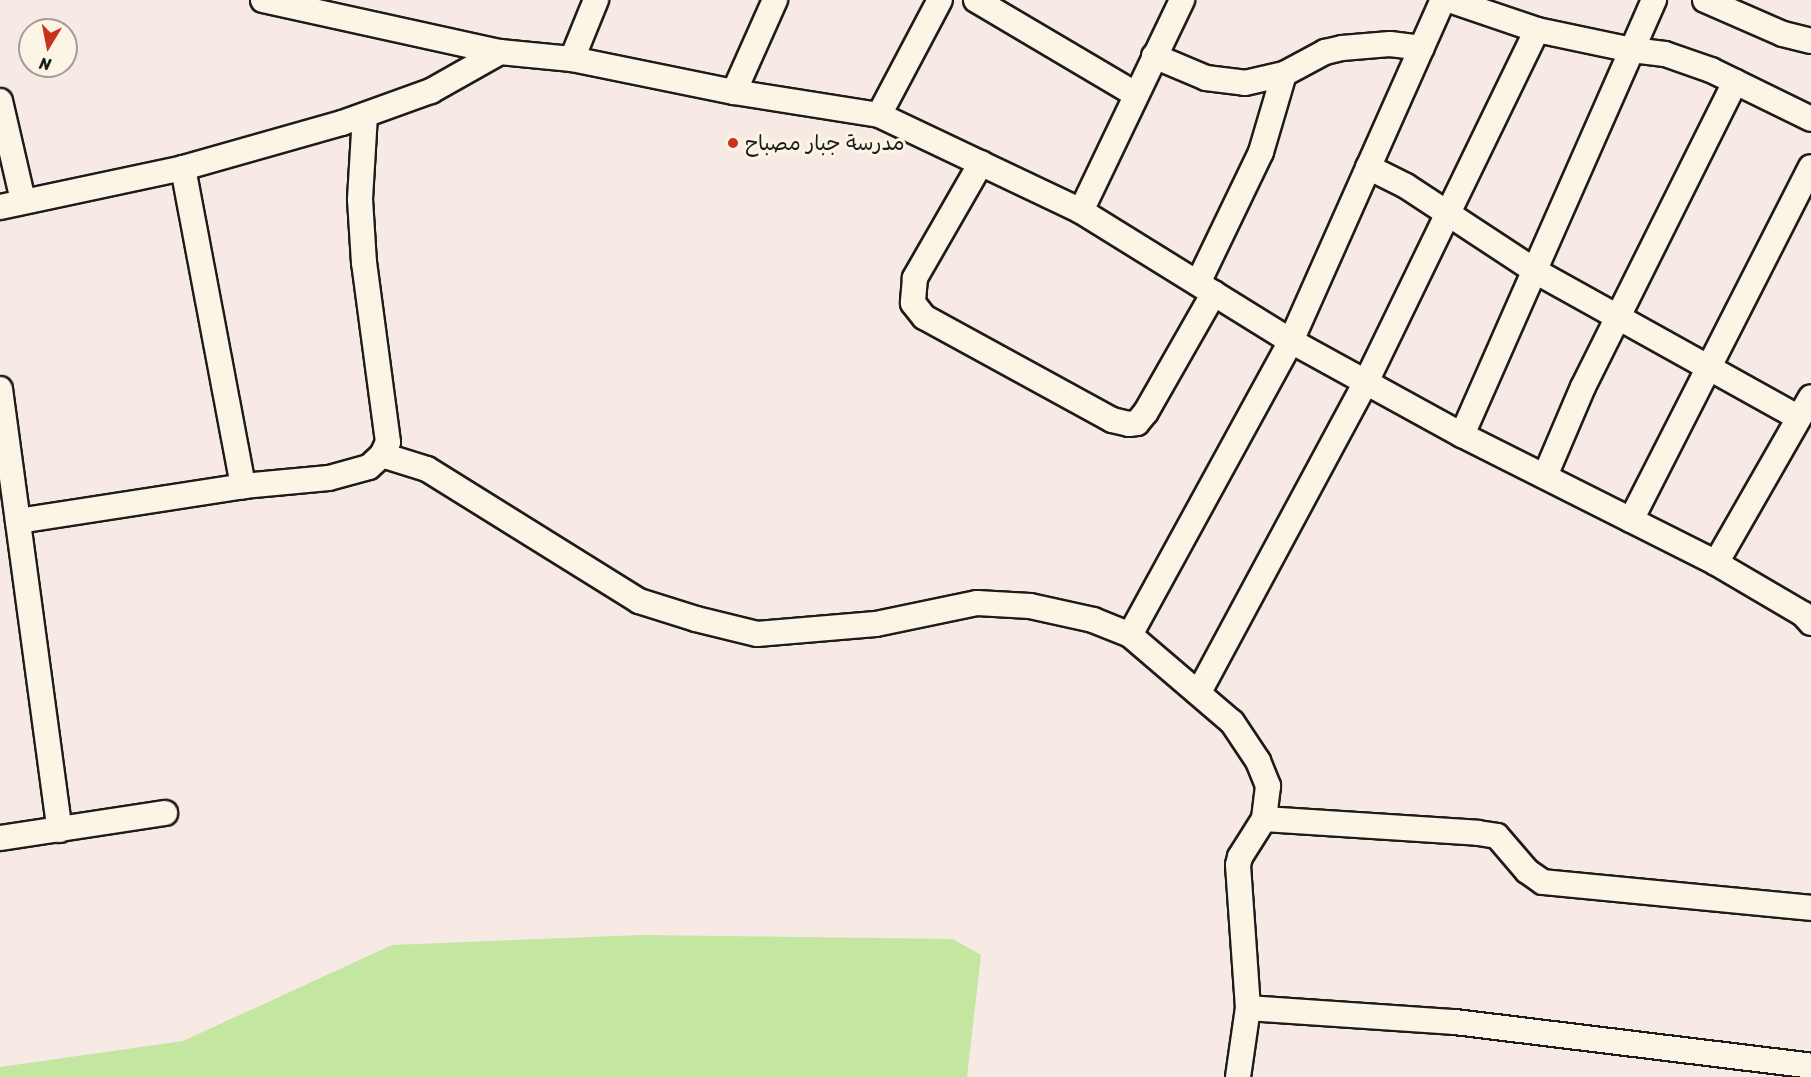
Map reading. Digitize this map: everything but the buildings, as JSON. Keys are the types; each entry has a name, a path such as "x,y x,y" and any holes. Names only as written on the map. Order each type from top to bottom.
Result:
{"street":[{"path":"263,0 500,52 572,58 734,92 879,115 1081,211 1291,341 1462,435 1716,562 1808,613"},
{"path":"572,58 596,0"},
{"path":"734,92 776,0"},
{"path":"879,115 940,0"},
{"path":"976,0 1135,94"},
{"path":"1081,211 1135,94 1182,0"},
{"path":"1130,635 1291,341 1443,0"},
{"path":"1449,0 1537,30 1676,57 1735,82 1811,119"},
{"path":"1462,435 1537,272 1654,0"},
{"path":"1705,0 1783,34 1811,41"},
{"path":"1198,692 1366,382 1537,30"},
{"path":"1154,56 1223,82 1255,81 1284,74 1325,52 1342,48 1390,44 1422,48"},
{"path":"0,207 183,168 365,115 431,91 500,52"},
{"path":"981,164 915,278 913,303 935,323 1112,420 1129,424 1137,423 1146,412 1206,288 1261,152 1284,74"},
{"path":"1545,476 1583,387 1735,82"},
{"path":"0,101 23,201"},
{"path":"18,520 243,486 328,478 369,467 382,455 388,442 386,406 363,263 360,199 365,115"},
{"path":"1368,167 1448,214 1537,272 1710,369 1804,407 1716,562"},
{"path":"1631,520 1811,167"},
{"path":"183,168 243,486"},
{"path":"0,388 60,830"},
{"path":"382,455 427,469 639,600 696,619 758,634 876,624 977,603 1030,606 1093,620 1130,635 1232,722 1258,761 1268,786 1264,819 1240,856 1238,866 1248,1008 1238,1077"},
{"path":"0,838 165,813"},
{"path":"1264,819 1497,836 1527,871 1543,882 1811,908"},
{"path":"1248,1008 1455,1022 1811,1066"}],"green space":[{"path":"641,935 953,939 981,955 967,1077 0,1077 0,1067 183,1041 392,945"}],"place":[{"name":"مدرسة جبار مصباح","path":"733,143"}]}
